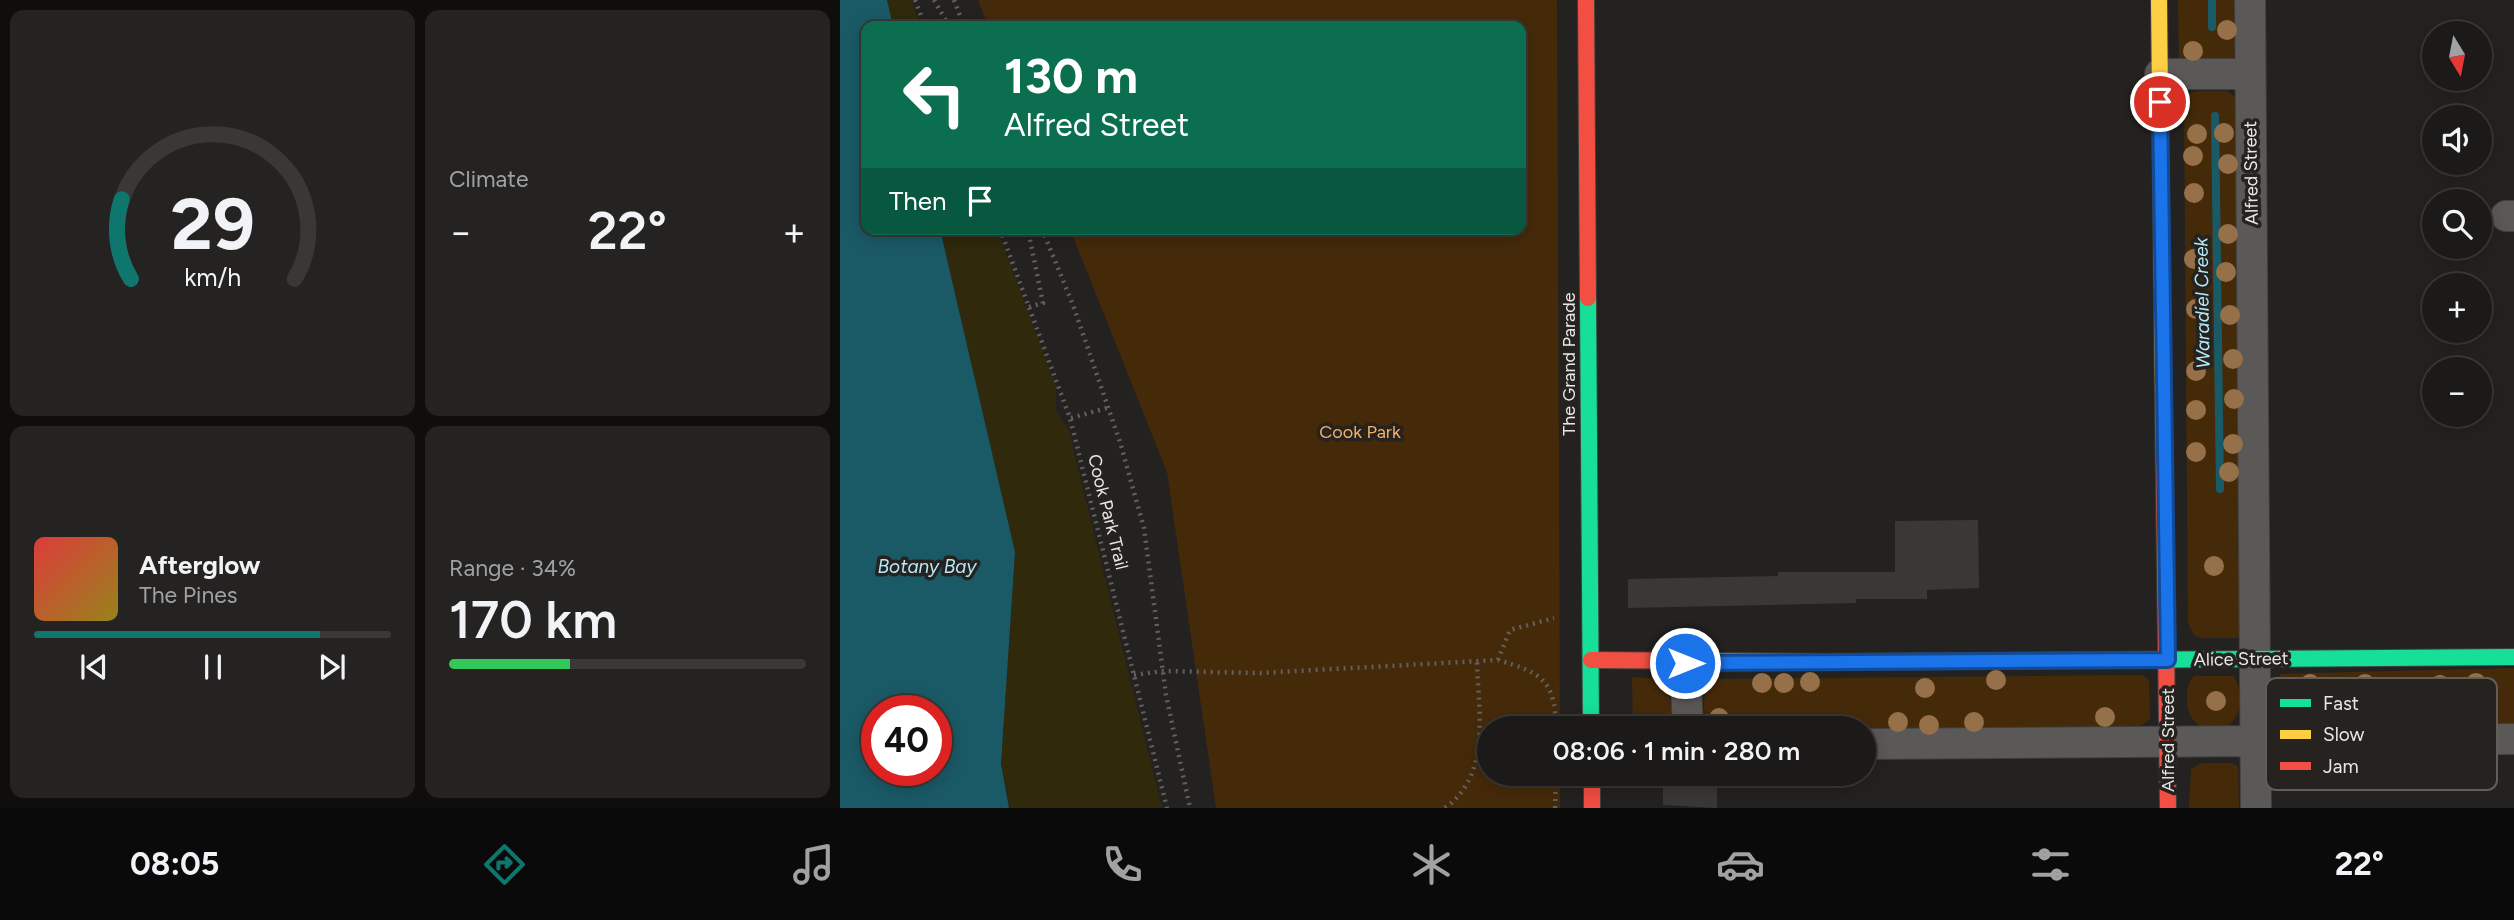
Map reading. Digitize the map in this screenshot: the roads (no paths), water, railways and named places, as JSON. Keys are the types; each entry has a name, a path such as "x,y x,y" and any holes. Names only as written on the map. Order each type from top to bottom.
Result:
{"street":[{"name":"The Grand Parade","path":"1586,0 1591,716"},
{"name":"Alfred Street","path":"2159,0 2168,808"},
{"name":"Alfred Street","path":"2250,0 2256,808"},
{"path":"2160,75 2250,74"},
{"name":"Alice Street","path":"1591,660 1685,663 2514,657"},
{"path":"1685,663 1687,716"},
{"path":"1876,744 2266,740"},
{"path":"1591,786 1592,808"}],"water":[{"name":"Botany Bay","path":"840,0 887,0 892,21 861,21 861,235 941,235 1015,552 1001,764 1009,808 840,808"}],"waterway":[{"name":"Waradiel Creek","path":"2212,0 2212,27"},
{"name":"Waradiel Creek","path":"2215,116 2220,489"}],"park label":[{"name":"Cook Park","path":"1360,432"}]}
